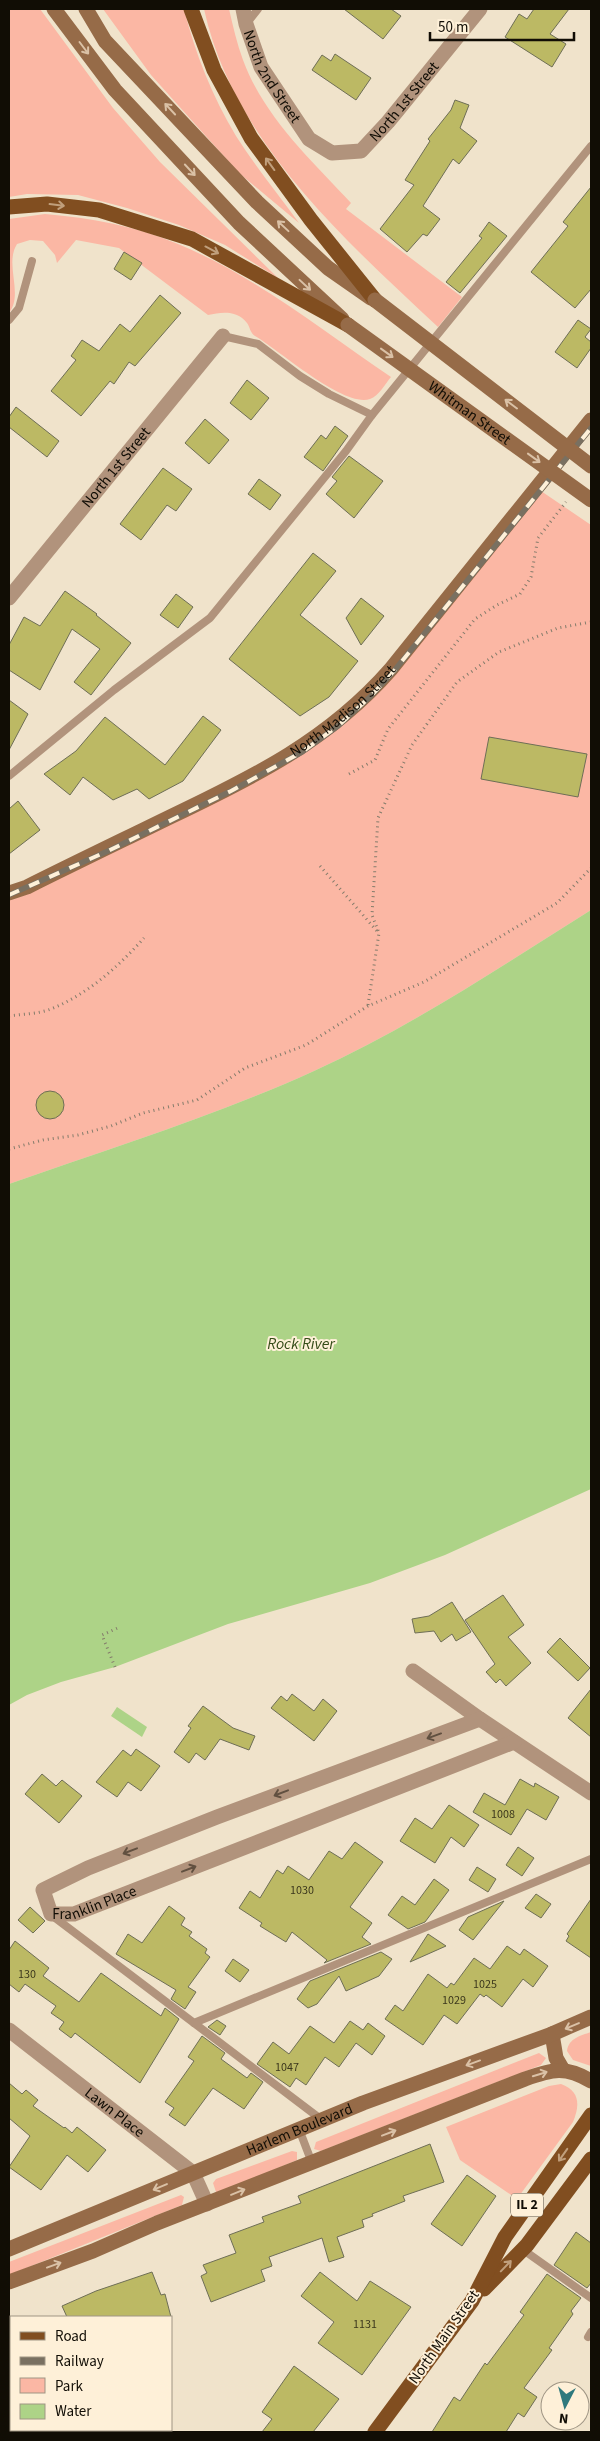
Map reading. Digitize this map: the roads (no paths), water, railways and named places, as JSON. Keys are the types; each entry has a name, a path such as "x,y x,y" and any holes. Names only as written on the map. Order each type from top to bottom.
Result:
{"main road":[{"path":"192,9 214,70 251,138 311,220 375,300"},
{"path":"9,207 47,204 99,210 192,239 348,324"},
{"name":"North Main Street","path":"375,2432 472,2301 505,2237 591,2116"},
{"name":"IL 2","path":"472,2301 522,2249 591,2158"}],"street":[{"name":"Whitman Street","path":"54,9 122,97 239,223 348,324 591,500"},
{"name":"Whitman Street","path":"86,9 105,41 257,202 328,268 375,300 591,466"},
{"name":"North 2nd Street","path":"243,9 246,24 261,67 310,139"},
{"name":"North 1st Street","path":"310,139 332,153 361,151 388,122 480,9"},
{"name":"North 1st Street","path":"9,598 222,336"},
{"name":"North Madison Street","path":"9,893 27,887 229,789 300,750 336,724 369,694 392,669 591,420"},
{"path":"9,886 27,887"},
{"path":"413,1672 591,1793"},
{"name":"Franklin Place","path":"480,1719 278,1794 88,1868 43,1890 51,1914 74,1914 514,1742"},
{"name":"Harlem Boulevard","path":"9,2248 323,2120 552,2034 591,2017"},
{"name":"Lawn Place","path":"9,2030 193,2173 207,2204"},
{"path":"552,2034 556,2058 563,2070"},
{"path":"9,2282 93,2251 157,2223 525,2079 546,2072 563,2070 575,2072 591,2081"}],"lane":[{"path":"246,24 258,9"},
{"path":"9,776 114,690 210,618 591,146"},
{"path":"9,320 19,308 32,261"},
{"path":"222,336 258,344 300,376 329,394 372,415"},
{"path":"194,2023 591,1859"},
{"path":"51,1914 323,2120"},
{"path":"299,2130 312,2163"},
{"path":"522,2249 591,2298"}],"water":[{"name":"Rock River","path":"591,910 591,1489 445,1555 370,1583 228,1624 115,1667 61,1682 27,1695 9,1705 9,1184 239,1103 314,1071 420,1016"},
{"path":"117,1707 147,1727 142,1737 111,1716"}],"railway":[{"path":"9,895 108,851 231,791 302,752 338,726 371,696 394,671 591,428"}]}
